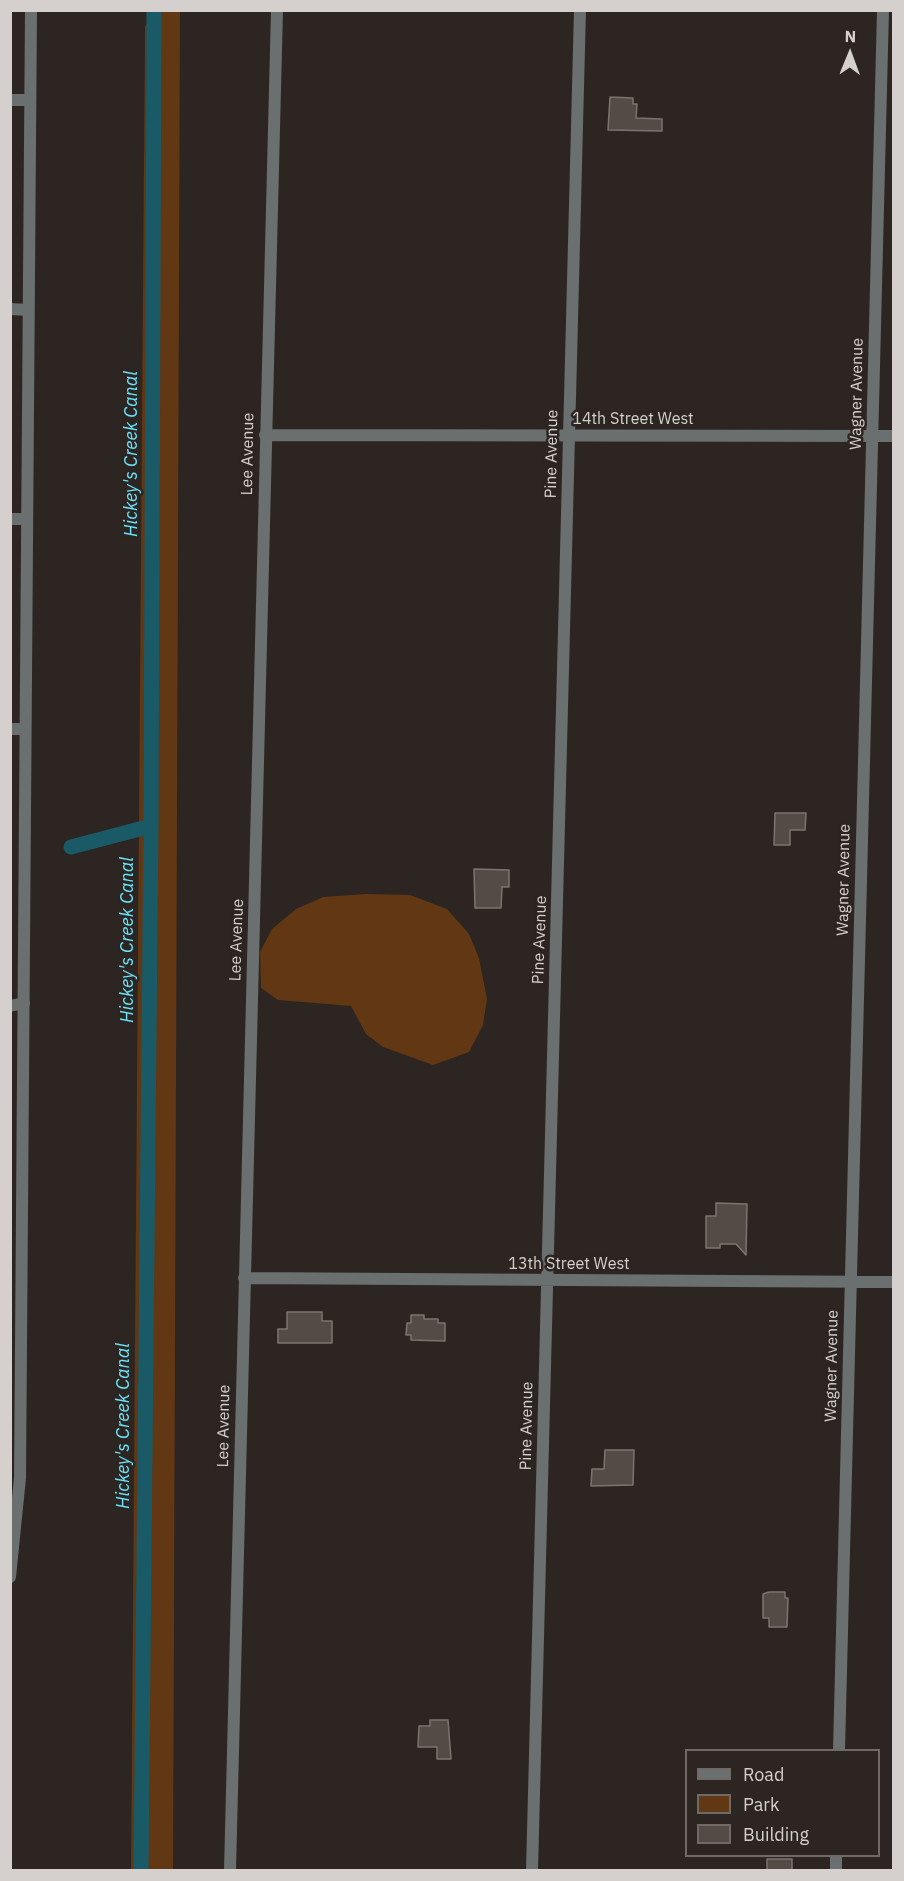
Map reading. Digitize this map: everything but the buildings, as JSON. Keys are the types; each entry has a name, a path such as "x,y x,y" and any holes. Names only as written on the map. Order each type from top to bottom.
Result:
{"street":[{"path":"10,1577 20,1478 16,1226 24,1003 31,10"},
{"name":"Lee Avenue","path":"230,1870 277,10"},
{"name":"Pine Avenue","path":"532,1870 580,10"},
{"name":"Wagner Avenue","path":"839,1749 883,10"},
{"path":"10,100 30,100"},
{"path":"10,309 28,310"},
{"name":"14th Street West","path":"265,435 894,436"},
{"path":"10,519 27,519"},
{"path":"10,729 25,729"},
{"path":"10,1006 24,1003"},
{"name":"13th Street West","path":"244,1278 894,1282"}],"green space":[{"path":"153,11 180,11 173,1870 131,1870 145,27"},
{"path":"366,894 410,895 447,909 469,934 479,958 487,999 483,1025 469,1052 433,1065 383,1047 366,1034 351,1006 278,1000 261,988 260,952 272,929 296,909 323,897"}],"waterway":[{"name":"Hickey's Creek Canal","path":"141,1870 151,826 154,10"},
{"path":"71,847 151,826"}]}
